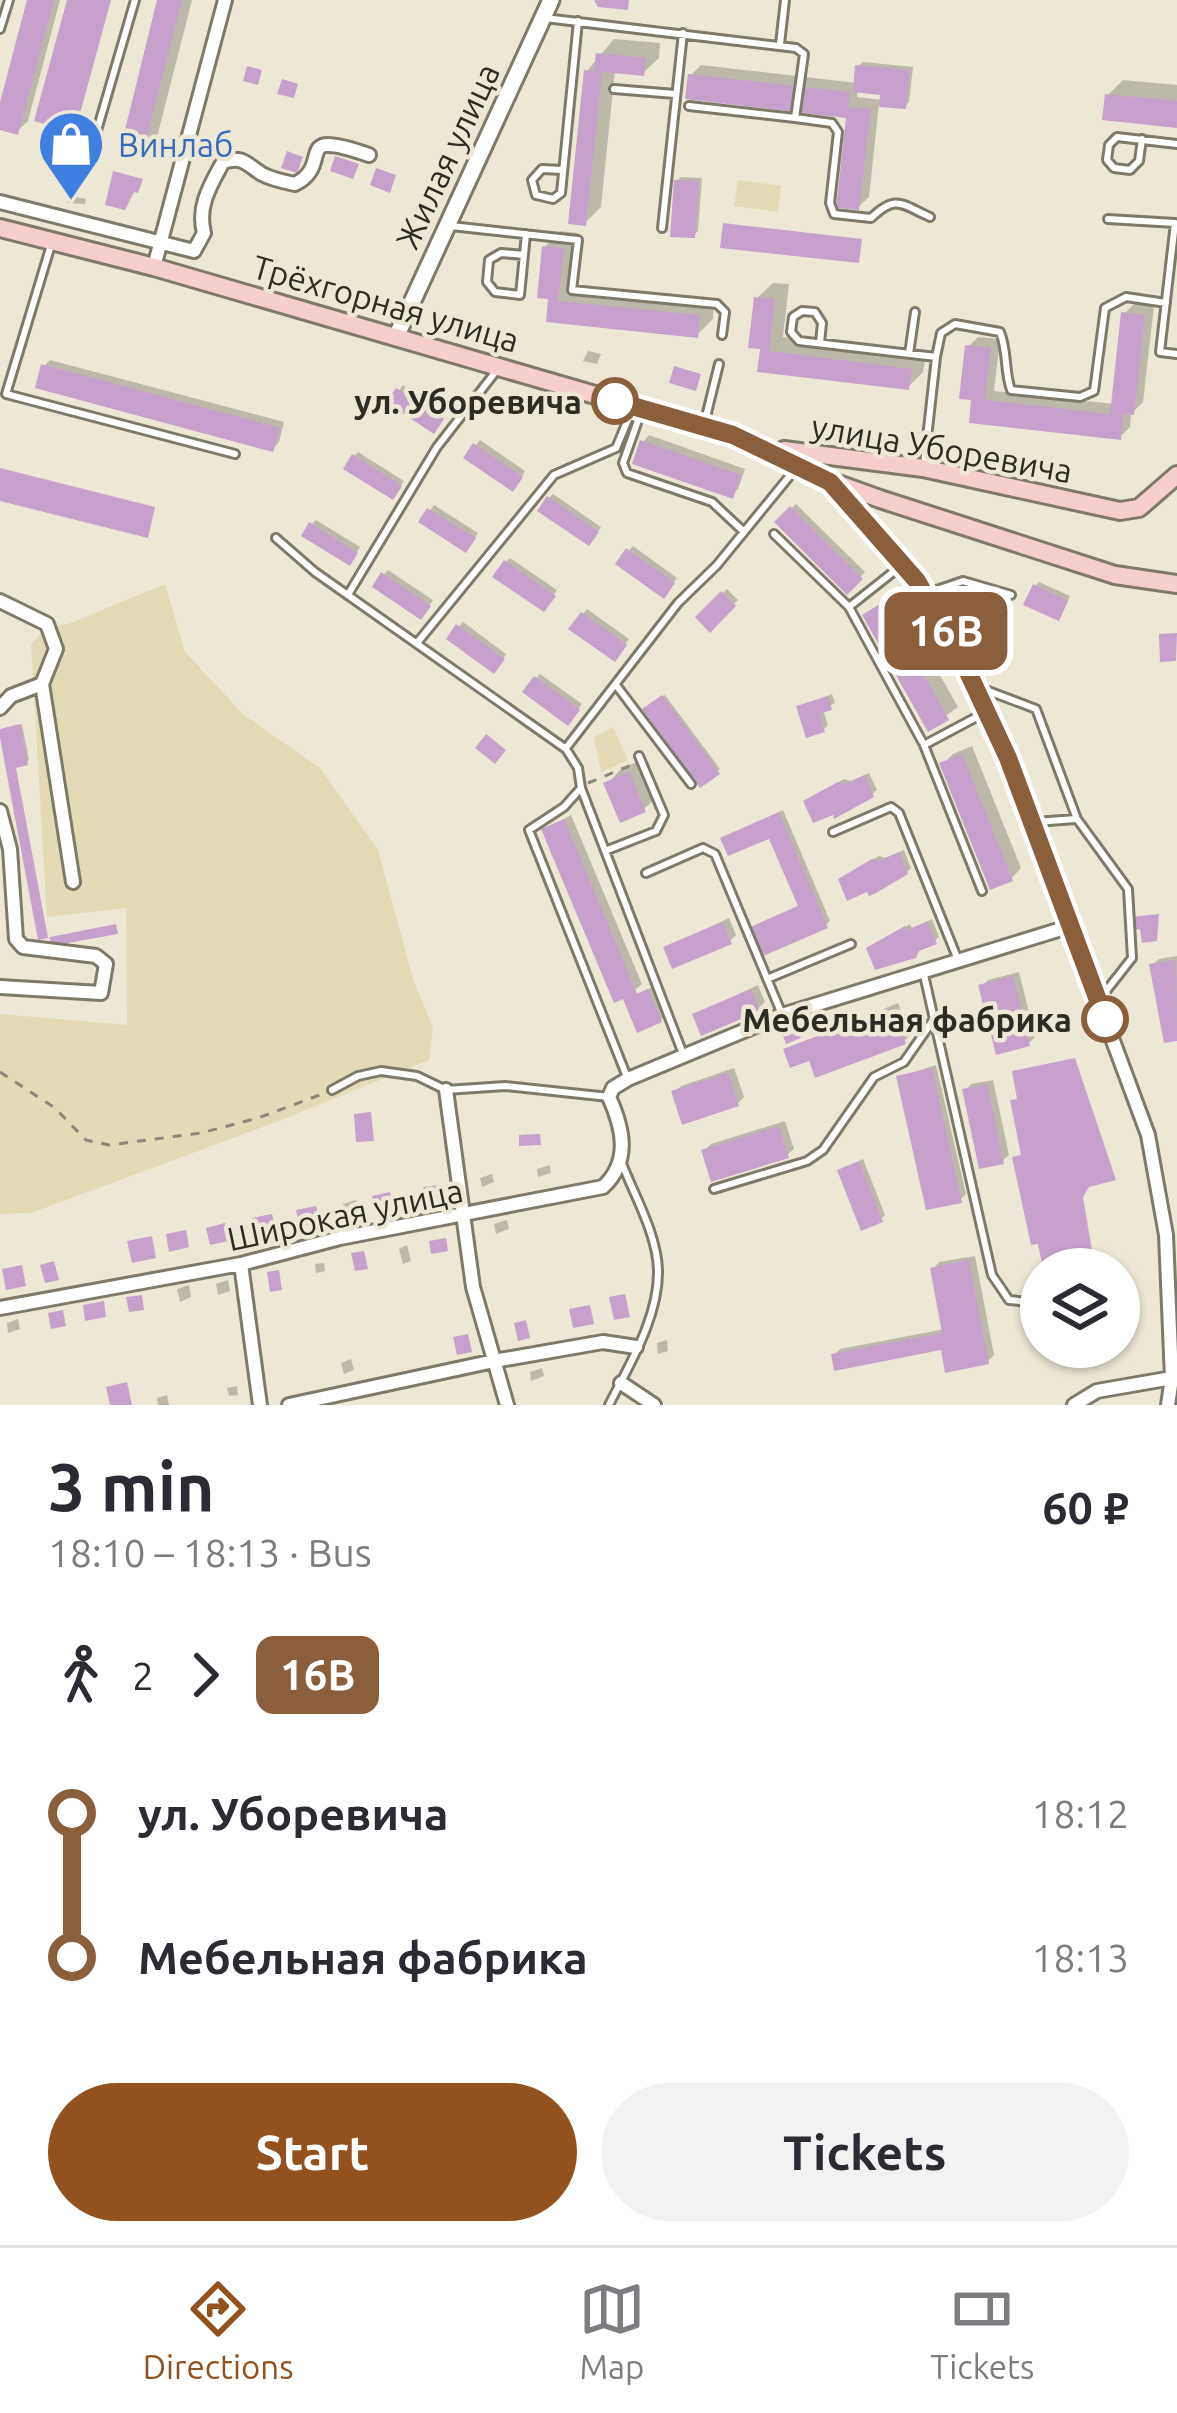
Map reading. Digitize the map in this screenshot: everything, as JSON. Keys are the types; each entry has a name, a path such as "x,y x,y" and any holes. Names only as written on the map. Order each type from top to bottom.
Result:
{"main road":[{"name":"Трёхгорная улица","path":"0,228 154,267 754,443"},
{"name":"улица Уборевича","path":"754,443 923,468 1120,511 1139,508 1177,475"},
{"name":"улица Уборевича","path":"754,443 830,482 880,499 1115,575 1177,584"}],"street":[{"path":"154,267 225,0"},
{"name":"Жилая улица","path":"396,337 551,0"},
{"path":"0,202 194,251 204,233 200,217 206,194 223,162 233,158 250,163 261,174 295,184 306,177 324,144 369,154"},
{"path":"830,482 925,594 974,686 1032,822 1148,1135 1171,1235 1168,1405"},
{"path":"868,526 880,499"},
{"path":"0,601 47,624 56,649 42,684 73,882"},
{"path":"0,708 11,696 42,684"},
{"path":"0,811 10,849 16,939 23,947 96,956 106,964 101,993 0,987"},
{"path":"621,1161 623,1138 609,1097 613,1088 628,1079 782,1015 1071,926"},
{"path":"446,1090 473,1287 507,1405"},
{"name":"Широкая улица","path":"0,1308 241,1264 340,1238 604,1187 621,1161"},
{"path":"241,1264 260,1405"},
{"path":"289,1405 494,1360 603,1342 636,1347"},
{"path":"1074,1405 1097,1390 1172,1378"},
{"path":"621,1383 655,1405"}],"lane":[{"path":"0,29 9,0"},
{"path":"91,151 135,0"},
{"path":"780,46 785,0"},
{"path":"544,17 780,46 804,54 795,118"},
{"path":"563,170 542,169 532,180 536,195 553,200 561,193 578,21"},
{"path":"662,228 683,33"},
{"path":"614,89 675,94"},
{"path":"689,106 832,123 838,132 830,203 834,214 872,218 895,202 930,217"},
{"path":"1142,140 1139,161 1130,170 1114,168 1107,160 1109,146 1117,137 1177,143"},
{"path":"1108,219 1175,223 1160,352 1177,355"},
{"path":"447,226 578,240 572,290 717,304 724,312 722,335"},
{"path":"524,254 501,253 489,260 487,282 495,292 520,295 526,234"},
{"path":"52,242 3,393 235,454"},
{"path":"923,468 941,333 955,324 1000,332 1012,390 1080,397 1094,391 1105,308 1126,297 1166,303"},
{"path":"820,344 822,322 815,312 802,311 793,317 791,332 800,341 820,344 936,357"},
{"path":"909,354 915,313"},
{"path":"704,427 719,364"},
{"path":"348,595 437,447 500,367"},
{"path":"638,408 623,463 627,472 712,502 743,531"},
{"path":"417,644 554,476 616,448 638,408"},
{"path":"566,749 678,603 717,565 800,465"},
{"path":"775,534 849,607 924,745 982,891"},
{"path":"276,538 348,595 566,749 578,768 581,787 684,1054"},
{"path":"849,607 902,565"},
{"path":"925,594 963,581 1011,595"},
{"path":"616,686 691,784"},
{"path":"974,686 1036,709 1077,819 1128,889 1132,958 1098,1000"},
{"path":"924,745 986,712"},
{"path":"605,851 656,831 664,815 640,759"},
{"path":"581,787 563,807 530,830 628,1079"},
{"path":"833,832 891,807 899,813 958,960"},
{"path":"1032,822 1077,819"},
{"path":"646,873 703,848 715,854 782,1015"},
{"path":"767,980 851,944"},
{"path":"923,971 992,1276 1009,1300 1020,1301"},
{"path":"714,1189 807,1161 823,1150 874,1077 904,1062 935,1016"},
{"path":"332,1090 358,1076 381,1071 417,1076 446,1090 505,1086 609,1097"},
{"path":"609,1405 636,1347 658,1271 654,1247 621,1161"}],"path":[{"path":"581,787 640,759"},
{"path":"0,1072 55,1108 86,1140 109,1145 201,1133 332,1090"}],"shaded area":[{"path":"738,180 781,186 778,212 734,206"},
{"path":"165,584 185,652 244,715 320,768 378,850 413,979 433,1028 429,1060 31,1213 0,1214 0,1014 127,1025 126,908 47,917 31,645 44,629 71,623"},
{"path":"613,727 628,760 601,772 594,737"}],"building":[{"path":"27,0 54,0 18,135 0,130 0,102"},
{"path":"67,0 111,0 75,132 34,121"},
{"path":"157,0 182,0 141,160 119,154"},
{"path":"594,0 629,0 628,10 598,7"},
{"path":"596,53 646,58 644,76 602,72 586,226 568,224 584,70 594,71"},
{"path":"855,65 910,70 906,109 879,107 880,95 853,92"},
{"path":"247,66 262,70 258,85 243,81"},
{"path":"688,74 850,92 848,107 871,109 859,210 836,208 846,118 685,99"},
{"path":"282,79 298,84 294,98 277,94"},
{"path":"1105,94 1177,101 1177,128 1102,120"},
{"path":"287,151 303,157 297,173 281,168"},
{"path":"335,156 359,164 353,179 330,171"},
{"path":"376,168 396,175 390,193 370,185"},
{"path":"113,171 143,179 125,210 105,205"},
{"path":"674,180 699,181 695,238 670,237"},
{"path":"723,223 862,239 859,263 720,248"},
{"path":"542,246 564,248 558,301 700,315 698,338 546,322 548,299 537,298"},
{"path":"754,297 775,299 769,351 912,369 909,390 757,372 760,349 748,348"},
{"path":"1121,312 1145,315 1134,415 1123,414 1121,440 969,423 971,400 959,399 965,345 991,348 985,400 1110,414"},
{"path":"41,364 280,428 273,452 35,388"},
{"path":"674,366 701,374 696,391 669,383"},
{"path":"396,388 444,419 434,434 386,402"},
{"path":"640,440 741,475 733,499 632,464"},
{"path":"473,443 523,477 513,492 463,458"},
{"path":"352,454 402,486 393,500 343,469"},
{"path":"0,468 155,507 148,538 0,501"},
{"path":"547,496 599,532 589,546 537,511"},
{"path":"790,506 863,579 847,595 774,522"},
{"path":"427,508 476,538 466,553 418,522"},
{"path":"309,522 358,553 350,566 301,536"},
{"path":"626,548 675,583 664,599 615,564"},
{"path":"504,560 556,596 544,612 492,577"},
{"path":"381,572 431,606 421,620 372,587"},
{"path":"1033,584 1068,601 1059,621 1023,605"},
{"path":"721,591 736,606 710,633 695,617"},
{"path":"883,602 949,720 928,732 862,615"},
{"path":"581,612 627,645 615,662 568,629"},
{"path":"456,624 505,659 494,674 446,639"},
{"path":"1177,633 1176,661 1160,662 1159,634"},
{"path":"534,676 580,710 568,726 522,692"},
{"path":"662,695 720,774 700,788 642,709"},
{"path":"828,696 832,710 819,714 825,732 806,738 796,706"},
{"path":"20,724 28,765 16,768 48,938 38,940 0,738 0,729"},
{"path":"486,734 506,750 495,764 475,748"},
{"path":"962,754 1013,881 990,890 939,763"},
{"path":"629,772 646,812 620,823 603,783"},
{"path":"865,775 874,797 834,819 833,815 813,823 803,801 838,782 845,784"},
{"path":"779,812 828,928 761,957 748,928 798,906 769,839 728,856 720,838"},
{"path":"564,819 637,994 648,989 662,1022 637,1033 623,999 614,1003 541,829"},
{"path":"899,852 908,874 876,893 847,901 838,879 872,859 879,861"},
{"path":"1159,914 1157,941 1142,943 1140,929 1133,930 1131,917"},
{"path":"722,922 732,944 672,969 663,947"},
{"path":"927,922 937,944 919,951 916,958 875,970 866,948 905,926 907,930"},
{"path":"116,924 118,934 51,946 50,937"},
{"path":"1176,960 1177,1041 1164,1043 1149,964"},
{"path":"1013,976 1030,1046 996,1055 978,985"},
{"path":"751,989 760,1011 701,1036 692,1014"},
{"path":"892,1008 906,1044 815,1078 809,1061 790,1068 783,1049"},
{"path":"795,1023 801,1038 786,1044 780,1028"},
{"path":"1075,1058 1116,1180 1089,1187 1083,1197 1092,1248 1031,1245 1012,1157 1021,1155 1010,1100 1017,1099 1012,1071"},
{"path":"932,1068 962,1203 926,1210 896,1076"},
{"path":"728,1073 739,1106 682,1125 671,1091"},
{"path":"987,1084 1004,1164 979,1169 962,1089"},
{"path":"371,1112 374,1141 356,1142 354,1114"},
{"path":"779,1126 789,1158 711,1182 701,1150"},
{"path":"540,1134 541,1145 519,1146 519,1135"},
{"path":"859,1161 883,1222 861,1231 837,1170"},
{"path":"440,1185 442,1201 425,1203 423,1187"},
{"path":"390,1192 394,1208 376,1212 372,1196"},
{"path":"316,1206 320,1223 300,1227 296,1210"},
{"path":"272,1214 276,1231 256,1235 252,1218"},
{"path":"225,1223 229,1241 210,1245 206,1228"},
{"path":"186,1230 189,1247 169,1252 166,1234"},
{"path":"152,1236 156,1258 132,1263 127,1241"},
{"path":"446,1238 448,1251 431,1254 429,1241"},
{"path":"364,1251 368,1269 355,1271 351,1253"},
{"path":"969,1260 989,1364 945,1373 941,1350 834,1371 831,1354 942,1333 930,1268"},
{"path":"54,1261 59,1280 45,1283 40,1265"},
{"path":"22,1265 26,1286 6,1290 2,1269"},
{"path":"279,1270 282,1290 270,1292 267,1272"},
{"path":"625,1294 630,1317 614,1320 609,1297"},
{"path":"142,1295 144,1310 129,1312 126,1297"},
{"path":"104,1301 106,1317 85,1321 83,1305"},
{"path":"590,1305 594,1324 573,1328 569,1309"},
{"path":"63,1310 66,1326 51,1329 48,1313"},
{"path":"526,1320 530,1338 518,1341 514,1323"},
{"path":"468,1334 472,1352 457,1355 453,1337"},
{"path":"127,1382 132,1405 110,1405 106,1387"}],"bus line":[{"name":"16В","path":"615,401 733,435 830,482 917,581 961,657 1008,758 1105,1019"}],"place":[{"name":"Винлаб","path":"71,203"},
{"name":"ул. Уборевича","path":"615,401"},
{"name":"Мебельная фабрика","path":"1105,1019"}]}
